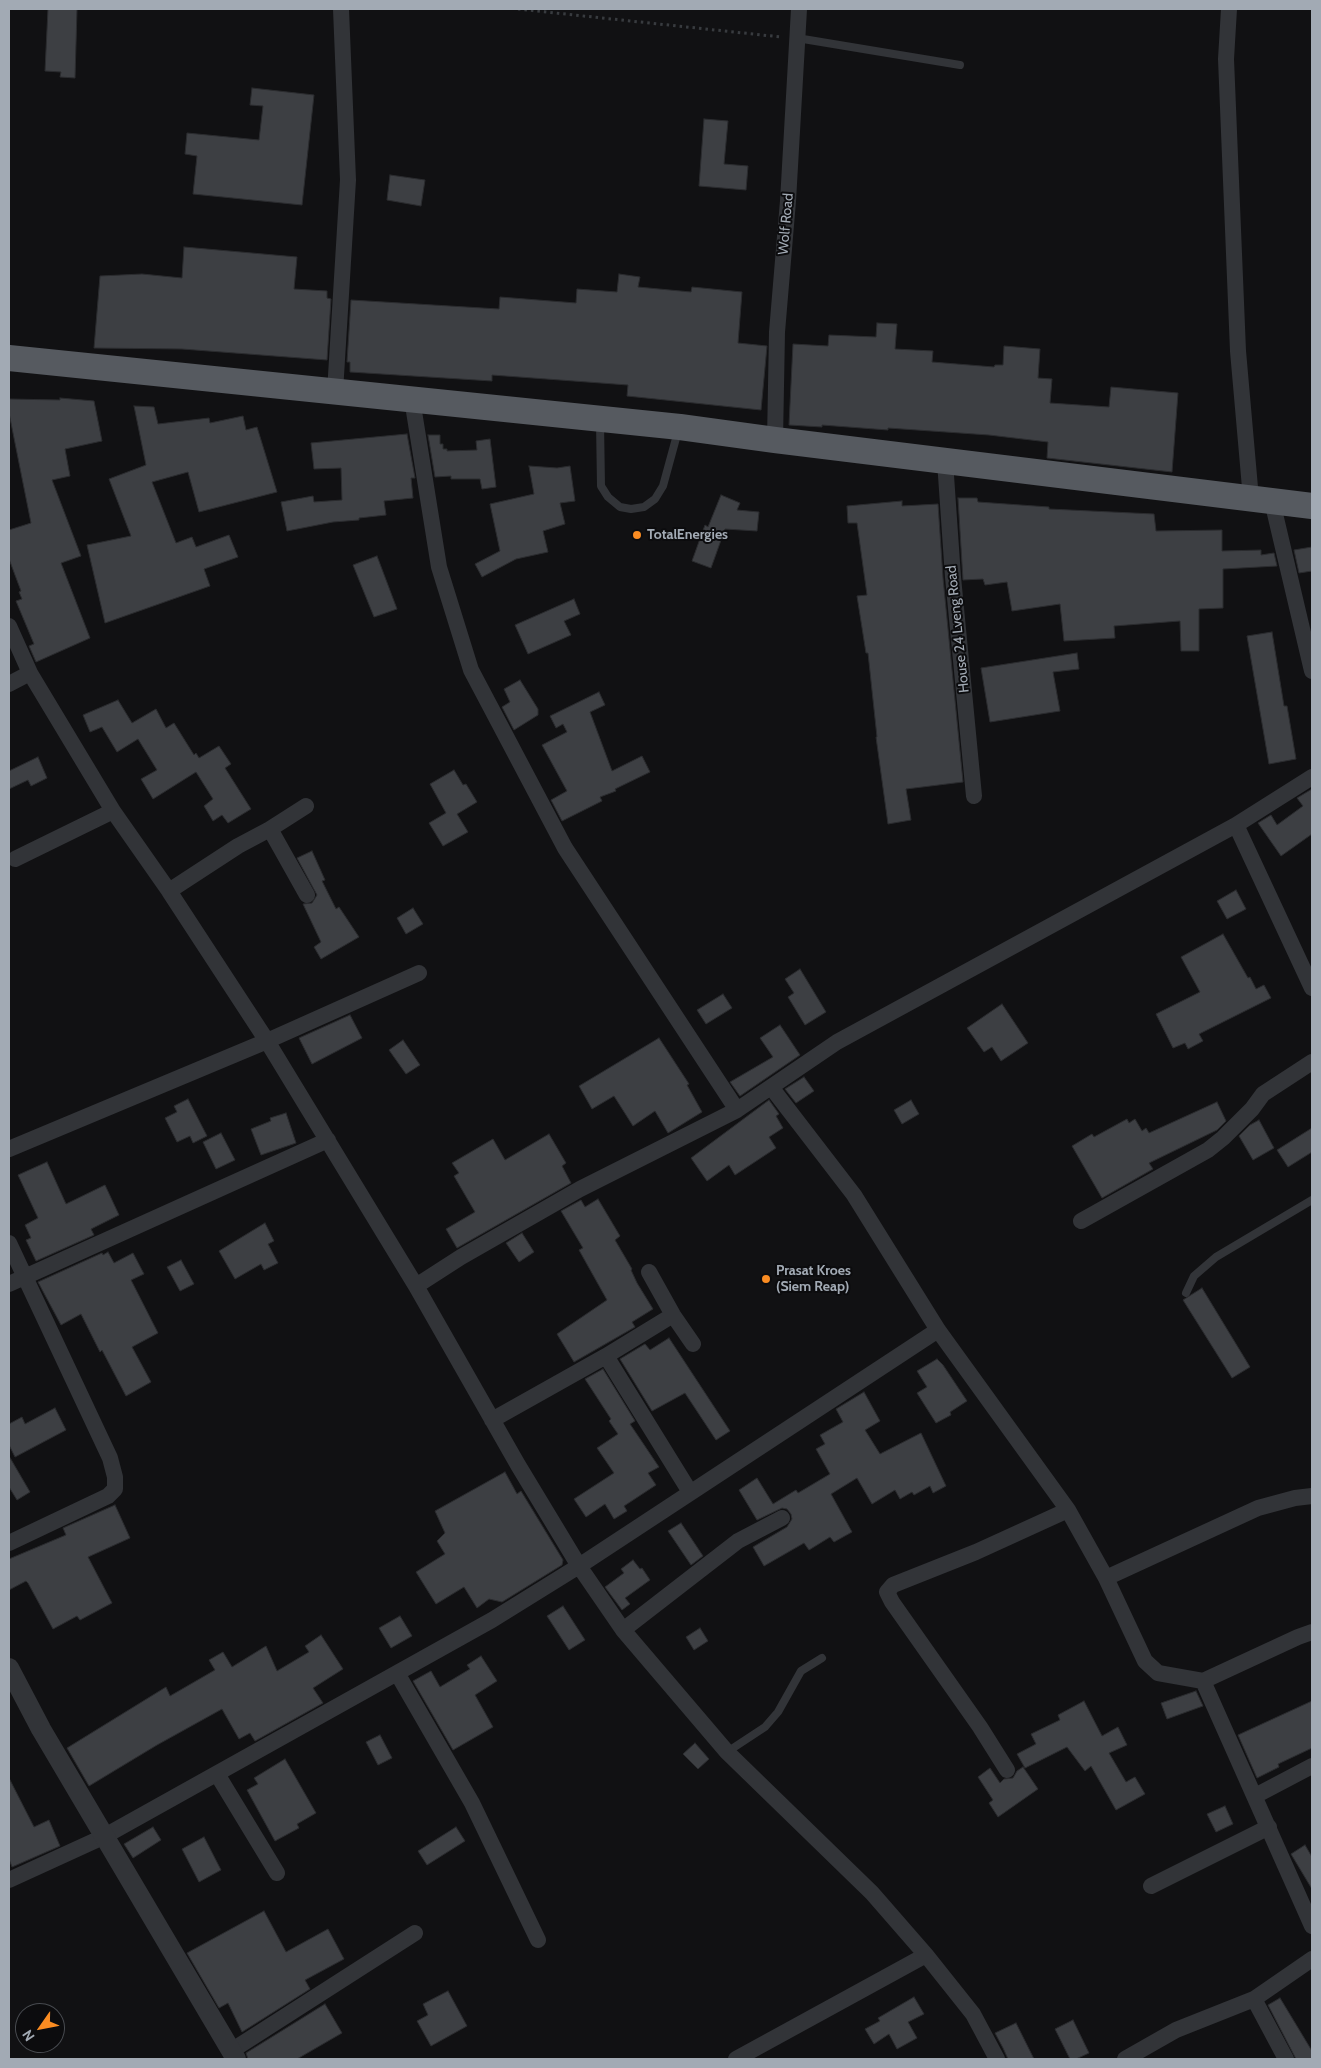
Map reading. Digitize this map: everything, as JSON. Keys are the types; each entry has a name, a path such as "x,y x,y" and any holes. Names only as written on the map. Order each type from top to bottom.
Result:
{"highway":[{"path":"9,358 680,427 1312,506"}],"street":[{"path":"335,392 348,180 341,9"},
{"name":"Wolf Road","path":"775,440 777,332 788,201 799,9"},
{"path":"1228,9 1226,59 1238,352 1261,500 1312,671"},
{"path":"412,399 439,567 470,670 565,848 737,1110"},
{"name":"House 24 Lveng Road","path":"945,461 952,577 974,796"},
{"path":"9,626 30,673 113,812 169,892 267,1041 416,1286 492,1420 579,1566 623,1630 727,1752 872,1893 926,1955 973,2014 998,2059"},
{"path":"9,684 30,673"},
{"path":"416,1286 461,1257 580,1189 737,1110 837,1042 1236,825 1312,778"},
{"path":"169,892 238,846 270,829 306,806"},
{"path":"15,860 113,812"},
{"path":"1236,825 1312,988"},
{"path":"270,829 307,895"},
{"path":"9,1149 267,1041 419,972"},
{"path":"1081,1221 1208,1150 1252,1109 1263,1094 1312,1062"},
{"path":"771,1087 854,1195 938,1330 1068,1510 1106,1578 1145,1660 1158,1673 1202,1681 1312,1632"},
{"path":"9,1284 124,1234 328,1140"},
{"path":"9,1243 110,1458 115,1477 115,1489 108,1496 9,1543"},
{"path":"649,1272 673,1315 693,1344"},
{"path":"492,1420 606,1356 673,1315"},
{"path":"9,1880 103,1837 492,1620 579,1566 938,1330"},
{"path":"606,1356 690,1492"},
{"path":"1106,1578 1258,1508 1295,1498 1312,1496"},
{"path":"1007,1770 980,1727 892,1602 887,1592 893,1585 976,1552 1068,1510"},
{"path":"623,1630 738,1541 782,1518"},
{"path":"9,1668 41,1729 103,1837 233,2055 415,1933"},
{"path":"397,1673 472,1803 538,1940"},
{"path":"1202,1681 1312,1926"},
{"path":"1255,1796 1312,1766"},
{"path":"217,1774 277,1873"},
{"path":"1151,1886 1269,1827"},
{"path":"736,2059 926,1955"},
{"path":"1125,2059 1176,2030 1254,1999 1312,1959"},
{"path":"1254,1999 1286,2059"}],"lane":[{"path":"796,38 960,65"},
{"path":"600,418 601,486 608,497 620,507 631,509 644,507 655,499 662,486 680,427"},
{"path":"1186,1292 1194,1276 1216,1257 1312,1200"},
{"path":"727,1752 765,1727 778,1712 801,1671 822,1658"}],"path":[{"path":"518,9 796,38"}],"building":[{"path":"48,9 77,9 75,78 60,77 61,72 45,71"},
{"path":"252,88 314,95 302,205 193,194 197,156 185,154 187,133 259,140 263,106 250,105"},
{"path":"704,119 728,121 724,164 748,166 746,190 699,186"},
{"path":"390,175 425,180 421,206 387,200"},
{"path":"184,247 297,257 294,289 327,291 327,298 331,299 327,360 182,349 94,348 100,276 142,274 182,278"},
{"path":"619,274 640,277 638,287 691,292 692,287 742,292 738,343 767,346 761,410 627,396 628,385 492,375 492,381 350,372 350,362 347,362 351,300 499,309 500,297 576,303 577,289 617,292"},
{"path":"877,323 897,324 895,349 933,351 932,362 994,367 995,365 1003,365 1004,346 1040,349 1038,378 1052,379 1050,403 1109,407 1111,387 1178,393 1172,472 1047,458 1048,442 989,435 888,428 888,430 822,425 822,427 789,425 793,344 828,346 829,335 876,337"},
{"path":"60,398 94,401 102,441 65,449 70,476 52,480 81,556 61,563 90,638 36,662 29,646 34,644 16,601 22,599 19,592 21,591 9,559 9,530 31,523 9,413 9,399 60,400"},
{"path":"134,406 154,407 158,424 209,418 210,423 243,416 246,430 257,427 277,492 199,512 188,472 152,482 176,543 192,537 196,547 229,535 238,557 204,569 210,586 105,623 87,545 131,536 109,479 146,465"},
{"path":"407,434 415,478 411,478 413,498 384,501 386,515 333,522 287,531 281,502 313,496 314,502 342,500 341,468 314,469 311,443"},
{"path":"428,435 440,435 440,444 443,444 443,449 447,449 447,451 477,450 476,441 490,439 496,487 482,489 480,479 451,479 451,476 435,477"},
{"path":"529,466 557,468 570,466 575,501 560,503 565,524 543,531 548,552 516,559 482,577 475,564 500,551 490,504 534,494"},
{"path":"721,495 740,503 737,510 759,512 757,531 725,529 711,568 692,561 705,525 708,527"},
{"path":"958,498 977,498 978,502 1049,507 1049,509 1154,514 1156,531 1222,530 1222,551 1261,550 1261,555 1274,553 1277,566 1223,569 1223,608 1199,609 1199,651 1181,651 1180,621 1114,626 1115,638 1064,641 1060,604 1012,611 1007,582 985,585 983,579 963,580"},
{"path":"902,501 902,506 938,504 943,578 963,782 906,789 911,820 888,824 876,737 868,653 866,653 857,596 867,595 857,523 848,523 847,506"},
{"path":"1312,547 1312,571 1299,573 1294,550"},
{"path":"377,556 397,609 374,617 353,565"},
{"path":"574,599 580,614 564,621 571,635 528,654 515,625"},
{"path":"1272,632 1284,706 1287,706 1296,759 1269,764 1247,636"},
{"path":"1077,653 1079,669 1053,672 1060,711 990,722 981,668"},
{"path":"520,680 538,709 538,715 514,730 502,707 510,702 504,689"},
{"path":"599,692 605,705 590,712 612,771 642,756 650,772 615,789 616,791 600,797 602,801 562,821 551,800 567,791 542,745 567,732 563,724 556,728 550,716"},
{"path":"118,700 132,723 156,709 166,728 174,723 194,755 196,753 199,758 219,746 231,764 225,768 251,809 228,823 222,815 213,821 204,806 213,799 196,772 153,799 141,779 157,770 138,739 117,752 102,727 90,732 83,715"},
{"path":"38,757 47,778 31,786 28,780 9,789 9,771"},
{"path":"454,770 463,785 466,784 477,802 457,814 468,832 443,846 429,823 446,813 430,784"},
{"path":"1312,789 1312,834 1281,856 1258,823 1271,815 1277,825 1303,806 1297,798"},
{"path":"312,851 325,880 322,881 336,909 339,907 359,937 321,959 314,947 321,942 303,904 312,903 317,895 297,858"},
{"path":"1236,890 1246,909 1227,919 1217,901"},
{"path":"413,908 423,924 406,934 397,918"},
{"path":"1223,934 1256,989 1264,985 1271,998 1199,1034 1203,1041 1188,1049 1185,1043 1173,1048 1156,1014 1200,992 1181,957"},
{"path":"800,969 826,1012 805,1025 788,997 794,993 785,979"},
{"path":"723,994 732,1008 706,1024 697,1010"},
{"path":"1002,1004 1028,1043 1001,1061 992,1047 984,1052 967,1028"},
{"path":"350,1015 362,1038 312,1064 299,1038"},
{"path":"780,1025 800,1055 740,1096 730,1082 773,1057 760,1038"},
{"path":"659,1038 689,1084 687,1085 702,1112 668,1133 655,1111 633,1126 614,1096 592,1109 579,1086"},
{"path":"403,1040 420,1065 406,1074 389,1050"},
{"path":"804,1077 814,1091 796,1103 785,1089"},
{"path":"188,1099 207,1136 193,1143 190,1136 177,1142 165,1118 177,1112 174,1106"},
{"path":"769,1100 779,1114 776,1116 783,1128 769,1137 776,1148 735,1175 729,1165 707,1181 691,1158"},
{"path":"911,1100 919,1114 902,1124 894,1110"},
{"path":"1217,1102 1226,1121 1217,1130 1149,1163 1153,1169 1102,1198 1072,1146 1092,1134 1094,1137 1127,1119 1129,1123 1135,1119 1142,1131 1146,1128 1149,1133"},
{"path":"286,1113 296,1143 261,1155 251,1129 271,1121 270,1118"},
{"path":"1259,1120 1274,1148 1253,1160 1239,1136 1250,1125"},
{"path":"1312,1128 1312,1152 1288,1167 1277,1150"},
{"path":"221,1133 235,1160 216,1169 203,1142"},
{"path":"549,1134 566,1163 562,1166 571,1183 457,1248 446,1229 475,1212 454,1176 459,1173 452,1163 493,1139 505,1160"},
{"path":"47,1162 66,1204 105,1185 119,1215 91,1229 94,1235 36,1261 26,1240 31,1238 25,1225 38,1218 18,1175"},
{"path":"598,1199 620,1236 615,1240 653,1309 632,1322 635,1327 574,1362 557,1334 607,1300 579,1250 583,1248 561,1211 581,1200 585,1207"},
{"path":"265,1223 274,1241 268,1244 278,1263 264,1270 261,1264 235,1279 219,1251"},
{"path":"522,1233 534,1252 519,1262 506,1243"},
{"path":"108,1252 114,1263 133,1253 144,1274 131,1280 158,1333 132,1347 151,1382 126,1396 102,1350 100,1352 81,1314 61,1325 38,1282"},
{"path":"181,1260 194,1284 180,1291 167,1267"},
{"path":"1202,1288 1250,1367 1232,1378 1183,1300"},
{"path":"669,1338 730,1431 716,1440 685,1393 652,1411 620,1359 645,1344 650,1350"},
{"path":"937,1359 967,1401 950,1412 951,1415 936,1423 917,1393 927,1387 917,1371"},
{"path":"603,1369 635,1421 630,1424 659,1467 648,1473 656,1485 624,1506 627,1511 614,1519 605,1504 586,1517 574,1499 614,1473 597,1448 618,1434 609,1421 611,1419 585,1379"},
{"path":"864,1392 880,1421 865,1430 880,1454 921,1433 946,1486 933,1493 930,1486 914,1495 912,1492 900,1499 895,1490 872,1504 857,1478 831,1494 852,1532 834,1542 830,1537 809,1550 804,1543 764,1566 753,1547 787,1527 792,1519 791,1514 787,1509 782,1508 757,1520 739,1490 757,1478 773,1504 796,1490 798,1493 830,1474 816,1449 825,1444 820,1435 843,1422 836,1409"},
{"path":"55,1408 66,1430 15,1457 9,1445 9,1424 22,1417 25,1424"},
{"path":"9,1456 30,1492 17,1500 9,1487"},
{"path":"505,1472 517,1494 521,1491 563,1560 562,1565 502,1602 489,1599 477,1608 464,1587 436,1604 416,1572 445,1554 437,1541 445,1533 435,1511"},
{"path":"115,1505 130,1538 88,1557 112,1603 80,1620 77,1616 53,1629 26,1581 9,1590 9,1559 66,1535 63,1528"},
{"path":"681,1523 703,1556 691,1565 668,1531"},
{"path":"633,1560 640,1569 642,1568 650,1580 625,1598 630,1604 622,1610 605,1587 624,1573 621,1569"},
{"path":"563,1606 585,1640 569,1650 547,1616"},
{"path":"400,1616 412,1636 391,1648 379,1628"},
{"path":"700,1628 708,1641 694,1650 686,1637"},
{"path":"321,1635 343,1669 313,1688 323,1703 255,1741 250,1733 239,1739 222,1709 89,1786 67,1748 166,1687 170,1696 215,1670 209,1660 223,1652 232,1667 266,1646 277,1671 309,1652 305,1646"},
{"path":"481,1656 497,1681 475,1695 493,1727 453,1750 413,1681 431,1671 440,1687 470,1669 467,1665"},
{"path":"1196,1691 1203,1706 1167,1719 1161,1703"},
{"path":"1084,1701 1102,1736 1118,1727 1127,1745 1109,1753 1126,1782 1135,1777 1145,1794 1116,1810 1091,1766 1085,1771 1067,1747 1025,1768 1017,1754 1036,1744 1031,1734 1060,1720 1058,1715"},
{"path":"1312,1701 1312,1748 1278,1764 1279,1767 1257,1778 1238,1735"},
{"path":"380,1735 392,1758 378,1765 366,1742"},
{"path":"695,1743 709,1759 698,1769 683,1754"},
{"path":"285,1759 316,1813 297,1824 299,1828 275,1841 247,1790 258,1784 254,1778"},
{"path":"1023,1767 1038,1789 998,1817 989,1803 993,1800 978,1777 990,1768 1000,1783 1004,1779 1013,1778 1017,1771"},
{"path":"9,1778 34,1827 49,1820 60,1846 12,1867 9,1859"},
{"path":"1225,1806 1233,1824 1216,1832 1207,1814"},
{"path":"153,1827 161,1840 133,1858 124,1844"},
{"path":"456,1827 465,1841 427,1865 418,1851"},
{"path":"204,1837 221,1870 199,1882 182,1849"},
{"path":"1305,1845 1312,1857 1312,1889 1291,1854"},
{"path":"264,1911 286,1952 328,1929 344,1959 305,1980 310,1989 242,2032 228,2003 219,2008 187,1953"},
{"path":"448,1991 467,2026 431,2046 417,2021 428,2015 423,2004"},
{"path":"914,1997 924,2014 908,2022 917,2038 897,2049 889,2034 874,2044 865,2029 880,2021 878,2018"},
{"path":"1280,1998 1312,2051 1312,2059 1296,2059 1268,2005"},
{"path":"325,2004 342,2033 297,2059 248,2059 246,2053"},
{"path":"1073,2020 1089,2053 1076,2059 1070,2059 1055,2029"},
{"path":"1016,2023 1034,2059 1008,2059 995,2033"}],"place":[{"name":"TotalEnergies","path":"637,535"},
{"name":"Prasat Kroes (Siem Reap)","path":"766,1279"}]}
